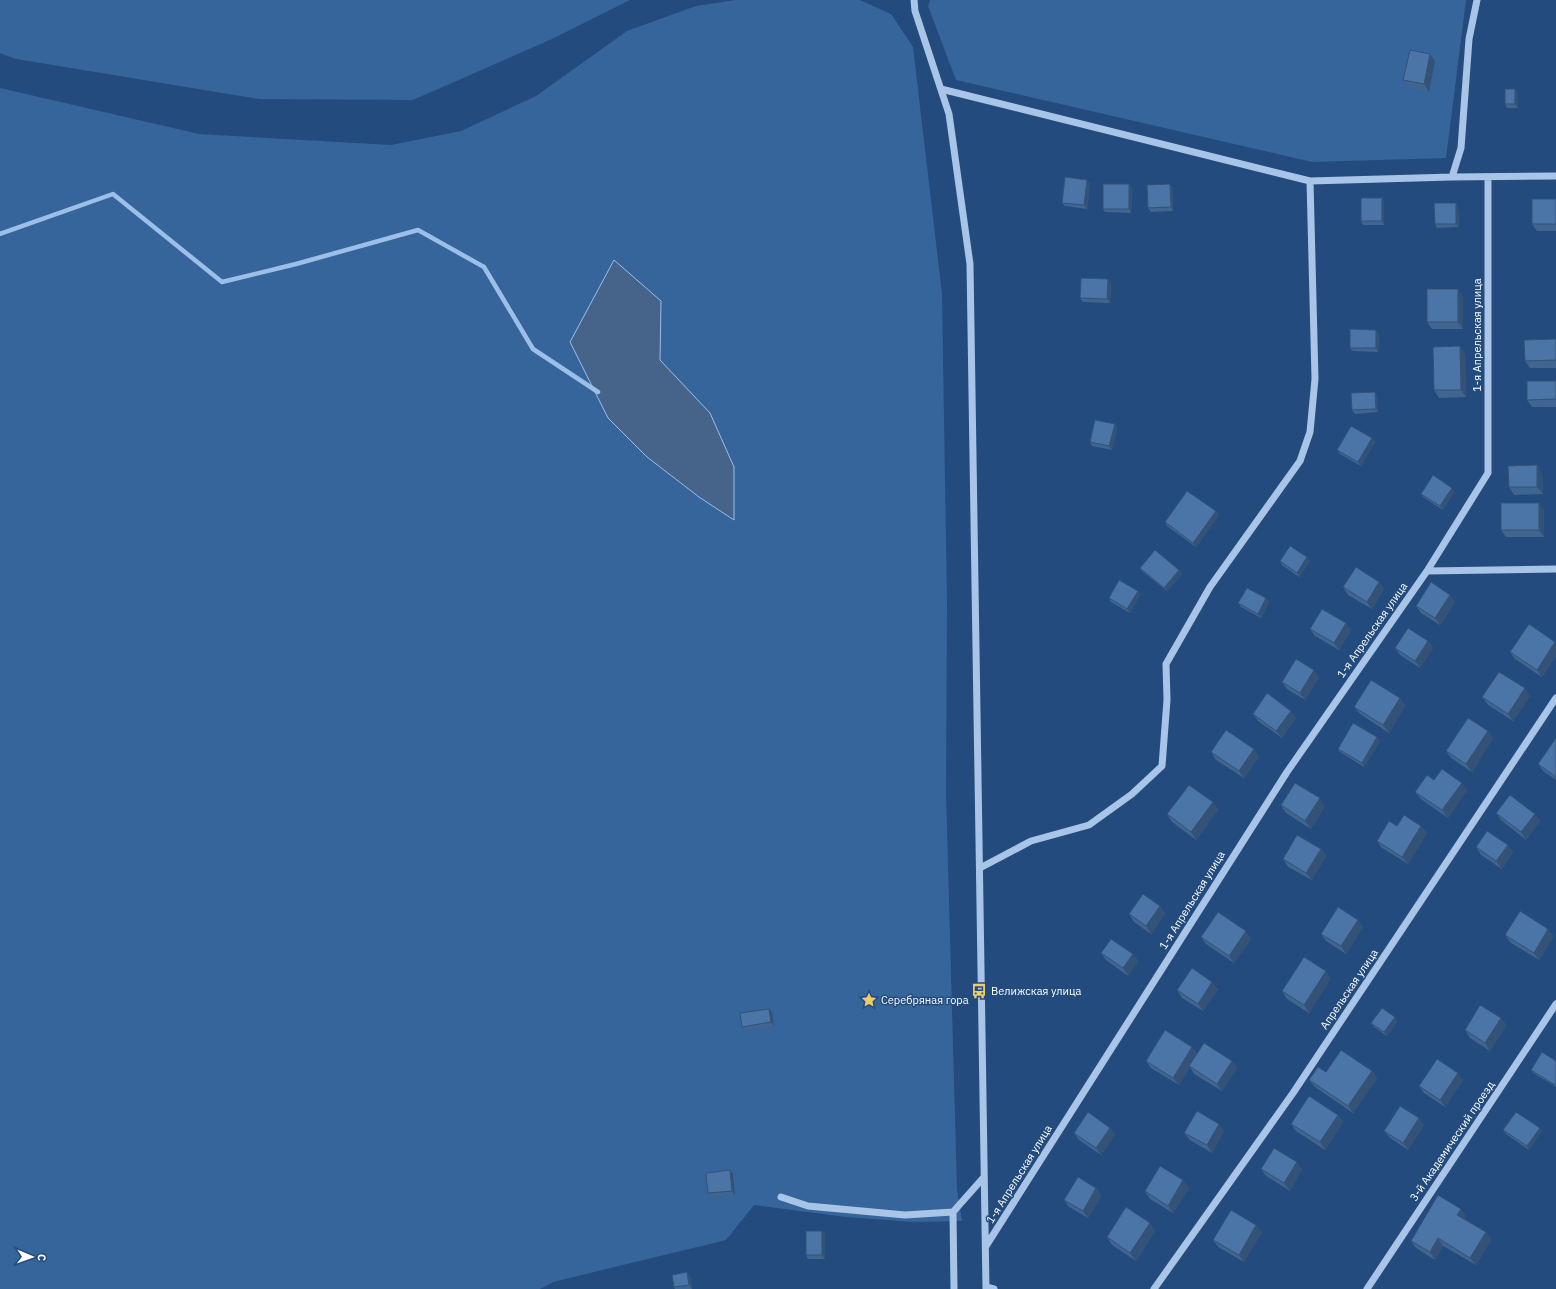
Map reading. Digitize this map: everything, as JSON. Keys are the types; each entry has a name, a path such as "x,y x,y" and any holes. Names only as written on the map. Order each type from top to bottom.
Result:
{"street":[{"path":"914,0 915,11 949,114 970,264 985,1247 986,1288 994,1289"},
{"path":"1452,177 1461,148 1469,38 1477,0"},
{"path":"941,90 1310,181 1556,176"},
{"name":"1-я Апрельская улица","path":"985,1247 1287,772 1427,571 1488,473 1488,177"},
{"path":"980,868 1031,841 1089,825 1132,794 1162,766 1167,700 1166,664 1210,587 1300,461 1310,432 1315,380 1310,181"},
{"path":"1427,571 1556,569"},
{"name":"Апрельская улица","path":"1154,1289 1293,1093 1556,698"},
{"name":"3-й Академический проезд","path":"1367,1289 1556,1004"},
{"path":"954,1289 953,1212 984,1177"},
{"path":"780,1197 808,1206 897,1214 953,1212"}],"shaded area":[{"path":"0,0 630,0 552,39 413,100 259,99 16,59 0,53"},
{"path":"736,0 860,0 891,14 913,47 942,294 947,602 946,793 957,1190 962,1221 914,1222 846,1217 754,1205 726,1240 553,1282 540,1289 0,1289 0,88 199,134 391,145 461,131 536,96 627,31 696,6"},
{"path":"930,0 1466,0 1446,158 1312,162 956,80 928,6"},
{"path":"614,260 661,301 660,360 710,413 734,467 734,520 699,497 647,457 608,418 570,342"}],"building":[{"path":"1410,50 1430,54 1424,84 1403,80"},
{"path":"1505,89 1515,89 1515,104 1505,104"},
{"path":"1065,177 1087,180 1084,205 1062,203"},
{"path":"1103,184 1129,184 1129,209 1103,209"},
{"path":"1170,184 1171,207 1148,208 1147,185"},
{"path":"1361,198 1382,198 1382,221 1361,221"},
{"path":"1532,199 1556,199 1556,224 1532,224"},
{"path":"1434,203 1456,203 1456,224 1435,224"},
{"path":"1081,278 1108,279 1107,299 1080,298"},
{"path":"1427,289 1458,289 1458,322 1427,322"},
{"path":"1350,329 1376,330 1376,348 1350,348"},
{"path":"1556,339 1556,360 1525,361 1524,340"},
{"path":"1460,346 1461,390 1434,390 1433,347"},
{"path":"1527,381 1556,381 1556,399 1527,400"},
{"path":"1375,392 1376,409 1352,410 1351,393"},
{"path":"1095,420 1115,424 1109,446 1090,442"},
{"path":"1351,426 1372,438 1358,462 1337,450"},
{"path":"1537,465 1537,487 1509,487 1508,466"},
{"path":"1433,475 1452,488 1440,506 1421,494"},
{"path":"1187,491 1216,511 1193,543 1165,522"},
{"path":"1501,503 1539,503 1539,530 1501,530"},
{"path":"1290,546 1307,557 1297,573 1280,561"},
{"path":"1155,550 1179,570 1164,588 1140,568"},
{"path":"1356,567 1379,582 1367,602 1343,587"},
{"path":"1119,580 1138,591 1127,609 1109,598"},
{"path":"1431,582 1450,595 1435,618 1416,606"},
{"path":"1247,588 1266,598 1258,614 1238,603"},
{"path":"1322,609 1346,623 1334,643 1310,629"},
{"path":"1529,624 1555,642 1537,670 1510,652"},
{"path":"1408,628 1428,641 1415,661 1395,648"},
{"path":"1296,659 1314,670 1300,693 1282,682"},
{"path":"1499,672 1525,688 1508,714 1482,697"},
{"path":"1371,680 1400,698 1383,725 1354,707"},
{"path":"1267,693 1291,711 1276,731 1253,714"},
{"path":"1468,718 1488,731 1466,764 1446,751"},
{"path":"1353,723 1377,737 1362,763 1338,749"},
{"path":"1226,730 1254,749 1239,771 1211,752"},
{"path":"1556,738 1556,777 1538,764"},
{"path":"1442,769 1462,783 1442,810 1415,792 1427,775 1434,780"},
{"path":"1295,783 1320,798 1305,821 1281,805"},
{"path":"1189,785 1213,802 1191,832 1167,814"},
{"path":"1510,795 1535,814 1521,832 1496,813"},
{"path":"1404,815 1421,826 1402,857 1377,841 1389,821 1397,826"},
{"path":"1487,831 1508,845 1496,861 1476,847"},
{"path":"1297,835 1321,849 1306,873 1283,859"},
{"path":"1143,894 1160,906 1146,926 1129,914"},
{"path":"1338,907 1358,920 1341,946 1321,934"},
{"path":"1520,911 1548,929 1534,953 1505,935"},
{"path":"1218,912 1246,931 1229,956 1201,937"},
{"path":"1111,939 1133,954 1123,968 1101,953"},
{"path":"1304,957 1326,971 1304,1005 1282,991"},
{"path":"1192,968 1212,982 1198,1004 1177,990"},
{"path":"1480,1005 1501,1018 1485,1043 1465,1030"},
{"path":"1382,1008 1395,1017 1384,1032 1371,1023"},
{"path":"769,1009 771,1022 742,1027 740,1013"},
{"path":"1165,1030 1192,1047 1173,1078 1146,1061"},
{"path":"1204,1043 1232,1061 1217,1084 1189,1066"},
{"path":"1341,1050 1372,1071 1348,1106 1309,1080 1318,1067 1326,1072"},
{"path":"1542,1052 1556,1061 1555,1085 1531,1070"},
{"path":"1437,1059 1458,1073 1440,1100 1419,1086"},
{"path":"1309,1096 1338,1115 1320,1142 1291,1124"},
{"path":"1400,1106 1419,1118 1403,1143 1384,1131"},
{"path":"1197,1111 1219,1124 1207,1145 1184,1133"},
{"path":"1088,1112 1110,1128 1096,1148 1074,1133"},
{"path":"1516,1112 1540,1128 1527,1146 1503,1130"},
{"path":"1274,1148 1297,1162 1284,1183 1261,1169"},
{"path":"1160,1166 1183,1180 1168,1206 1145,1191"},
{"path":"730,1170 732,1191 708,1193 706,1173"},
{"path":"1078,1177 1096,1188 1083,1211 1064,1200"},
{"path":"1438,1195 1461,1209 1457,1215 1486,1232 1470,1258 1438,1238 1430,1252 1411,1241"},
{"path":"1126,1207 1150,1223 1130,1253 1107,1237"},
{"path":"1231,1210 1256,1225 1239,1255 1213,1240"},
{"path":"806,1231 822,1231 822,1255 806,1255"},
{"path":"687,1272 689,1285 674,1287 672,1275"}],"waterway":[{"path":"0,234 113,194 222,282 296,264 418,230 484,267 533,349 598,392"}],"place":[{"name":"Велижская улица","path":"979,991"},
{"name":"Серебряная гора","path":"869,1000"}]}
